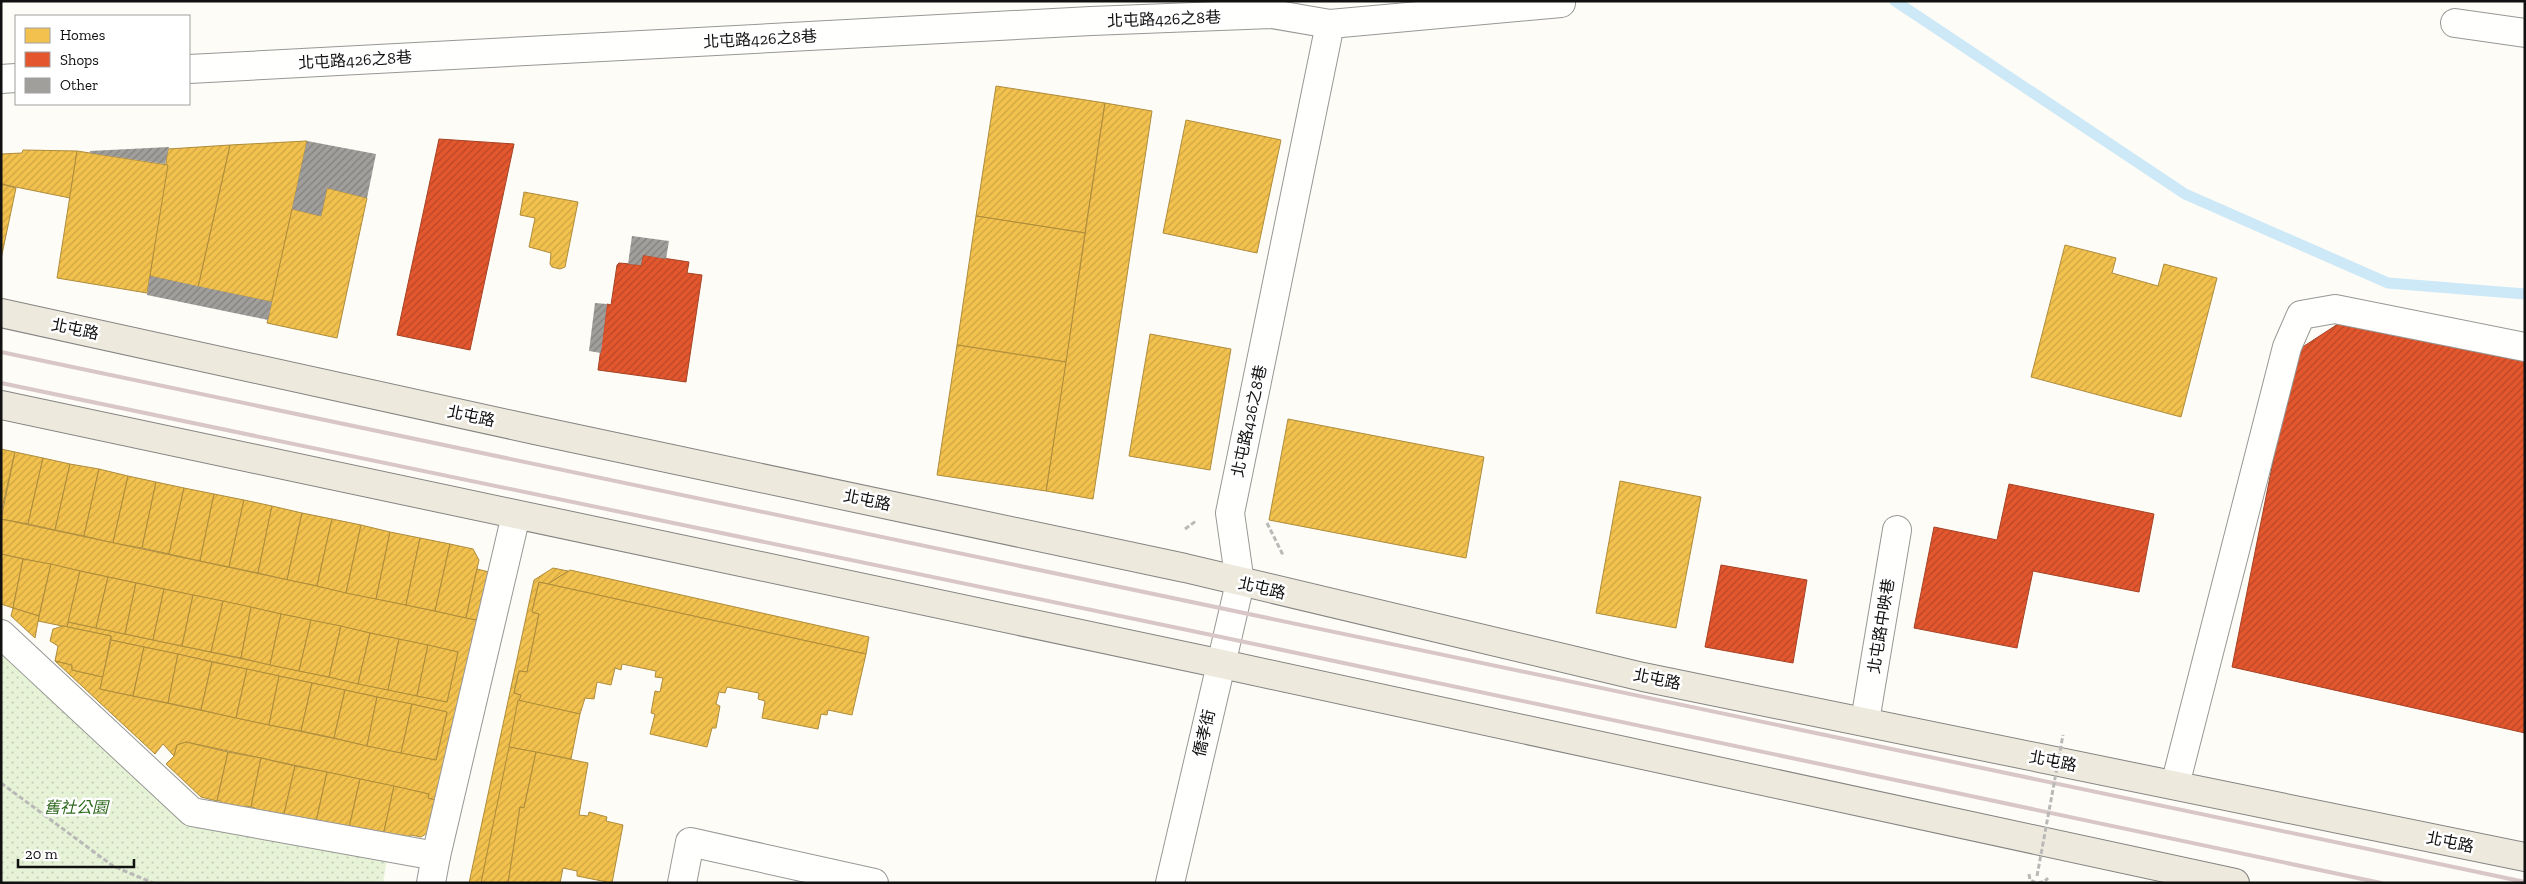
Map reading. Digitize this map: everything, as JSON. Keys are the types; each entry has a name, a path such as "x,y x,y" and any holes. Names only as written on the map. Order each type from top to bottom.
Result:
{"main road":[{"name":"北屯路","path":"1,313 536,430 1185,568 1240,583 1642,677 2525,857"},
{"path":"1,405 1222,664 2235,883"}],"street":[{"path":"1312,1 1330,24"},
{"name":"北屯路426之8巷","path":"190,69 1042,24 1272,14 1330,24 1562,3"},
{"path":"2455,23 2525,33"},
{"name":"北屯路426之8巷","path":"1240,583 1230,513 1330,24"},
{"path":"1,79 15,78"},
{"path":"2175,785 2287,347 2301,315 2335,309 2525,346"},
{"path":"431,883 516,515"},
{"name":"北屯路中映巷","path":"1865,721 1897,530"},
{"name":"僑孝街","path":"1170,883 1240,583"},
{"path":"1,634 192,812 436,856"},
{"path":"682,883 690,842 874,883"}],"path":[{"path":"1266,520 1283,555"},
{"path":"2037,876 2063,736"},
{"path":"1,783 113,866 153,883"},
{"path":"2029,870 2030,880 2036,883 2044,882"}],"green space":[{"name":"舊社公園","path":"1,634 193,816 387,860 383,883 1,883"}],"building: Homes":[{"path":"996,86 1105,103 1085,233 976,216"},
{"path":"1105,103 1152,111 1093,499 1046,491"},
{"path":"1186,120 1281,140 1257,253 1163,233"},
{"path":"307,141 272,302 198,287 230,145"},
{"path":"230,145 198,287 150,276 168,149"},
{"path":"23,150 77,151 70,198 1,184 1,154 22,153"},
{"path":"77,151 168,165 147,293 57,278"},
{"path":"1,184 16,188 1,259"},
{"path":"327,188 367,198 337,338 267,323 292,209 321,216"},
{"path":"524,192 578,202 565,267 560,269 552,267 550,264 551,253 529,247 535,218 520,215"},
{"path":"976,216 1085,233 1066,362 957,345"},
{"path":"2065,245 2116,258 2112,273 2158,286 2164,264 2217,278 2181,417 2031,377"},
{"path":"1150,334 1231,349 1210,470 1129,456"},
{"path":"957,345 1066,362 1046,491 937,475"},
{"path":"1288,419 1484,457 1466,558 1269,520"},
{"path":"1,449 15,452 1,513"},
{"path":"15,452 43,458 28,524 1,519"},
{"path":"43,458 70,464 55,530 28,524"},
{"path":"70,464 99,469 84,536 55,530"},
{"path":"99,469 128,476 113,543 84,536"},
{"path":"128,476 156,482 142,548 113,543"},
{"path":"1620,481 1701,497 1676,628 1596,613"},
{"path":"156,482 184,488 169,554 142,548"},
{"path":"184,488 214,494 200,561 169,554"},
{"path":"214,494 244,500 229,567 200,561"},
{"path":"244,500 272,506 258,573 229,567"},
{"path":"272,506 302,513 287,580 258,573"},
{"path":"302,513 332,519 317,586 287,580"},
{"path":"1,519 477,620 438,801 428,798 429,794 186,742 177,745 174,756 163,744 155,754 55,661 72,665 72,670 103,677 100,689 436,760 447,712 111,640 111,636 67,627 68,622 447,702 458,652 1,554"},
{"path":"332,519 361,525 346,593 317,586"},
{"path":"361,525 390,532 376,599 346,593"},
{"path":"390,532 420,538 406,605 376,599"},
{"path":"420,538 450,544 435,611 406,605"},
{"path":"450,544 473,549 479,560 466,618 435,611"},
{"path":"1,554 23,559 13,608 1,604"},
{"path":"23,559 51,564 39,616 13,608"},
{"path":"51,564 80,571 67,627 38,621"},
{"path":"553,568 568,571 548,584 539,582 532,612 539,614 527,672 519,671 514,693 521,695 481,883 469,883 534,580"},
{"path":"477,569 489,572 477,620 466,618"},
{"path":"570,570 869,637 866,654 548,584"},
{"path":"80,571 108,577 96,628 68,622"},
{"path":"108,577 136,583 125,634 96,628"},
{"path":"539,582 866,654 852,715 828,710 827,715 821,714 818,729 762,718 765,701 758,699 759,693 727,687 725,693 719,692 716,704 720,706 716,728 712,728 707,747 650,734 655,714 651,713 655,691 660,692 663,678 655,677 656,671 622,664 621,670 615,668 611,685 597,682 594,699 585,698 580,714 519,701 521,695 514,693 519,671 527,672 539,614 532,612"},
{"path":"136,583 164,589 153,640 125,634"},
{"path":"164,589 193,595 182,646 153,640"},
{"path":"193,595 223,601 211,652 182,646"},
{"path":"223,601 251,607 241,658 211,652"},
{"path":"251,607 281,614 270,665 241,658"},
{"path":"13,608 39,616 35,638 11,616"},
{"path":"281,614 311,620 299,671 270,665"},
{"path":"311,620 341,626 329,677 299,671"},
{"path":"63,626 111,636 103,677 72,670 72,665 55,661 58,646 50,641 53,629"},
{"path":"341,626 370,633 358,684 329,677"},
{"path":"370,633 399,639 388,690 358,684"},
{"path":"399,639 428,645 417,696 388,690"},
{"path":"111,640 144,647 133,696 100,689"},
{"path":"428,645 458,652 447,702 417,696"},
{"path":"144,647 178,654 168,703 133,696"},
{"path":"178,654 212,662 201,710 168,703"},
{"path":"212,662 247,669 236,718 201,710"},
{"path":"247,669 279,676 269,725 236,718"},
{"path":"279,676 312,683 301,731 269,725"},
{"path":"312,683 345,690 334,738 301,731"},
{"path":"345,690 377,697 367,746 334,738"},
{"path":"377,697 412,704 401,753 367,746"},
{"path":"518,700 580,714 571,759 509,747"},
{"path":"412,704 447,712 436,760 401,753"},
{"path":"186,742 228,752 217,801 201,797 166,764 174,756 177,745"},
{"path":"509,747 536,752 524,808 520,807 508,883 481,883"},
{"path":"228,752 261,758 251,807 246,806 245,810 222,805 221,801 217,801"},
{"path":"536,752 588,763 579,815 588,816 589,812 607,817 606,821 623,825 612,883 577,876 577,871 563,868 560,883 508,883 520,807 524,808"},
{"path":"261,758 295,766 284,814 279,813 279,816 253,812 255,808 251,807"},
{"path":"295,766 327,772 316,822 287,819 288,815 284,814"},
{"path":"327,772 360,779 349,828 316,822"},
{"path":"360,779 394,786 383,836 349,828"},
{"path":"394,786 429,794 428,798 438,801 432,830 421,837 411,835 397,843 383,836"}],"building: Shops":[{"path":"439,139 514,144 470,350 397,335"},
{"path":"643,255 689,262 687,273 702,275 686,382 598,370 607,304 611,305 617,265 619,263 641,265"},
{"path":"2344,320 2525,360 2525,733 2232,667 2295,352"},
{"path":"2009,484 2154,514 2139,592 2033,571 2017,648 1914,628 1934,527 1997,540"},
{"path":"1721,565 1807,580 1793,663 1705,647"}],"building: Other":[{"path":"307,141 376,154 367,198 327,188 321,216 292,209"},
{"path":"169,147 165,164 90,153 90,151"},
{"path":"632,236 669,241 666,259 643,255 641,265 628,264"},
{"path":"150,276 272,302 268,320 147,295"},
{"path":"595,303 607,304 601,353 589,351"}],"waterway":[{"path":"1895,1 2185,194 2388,283 2525,294"}],"railway":[{"path":"1,352 2525,882"},
{"path":"1,383 1221,637 2381,883"}]}
